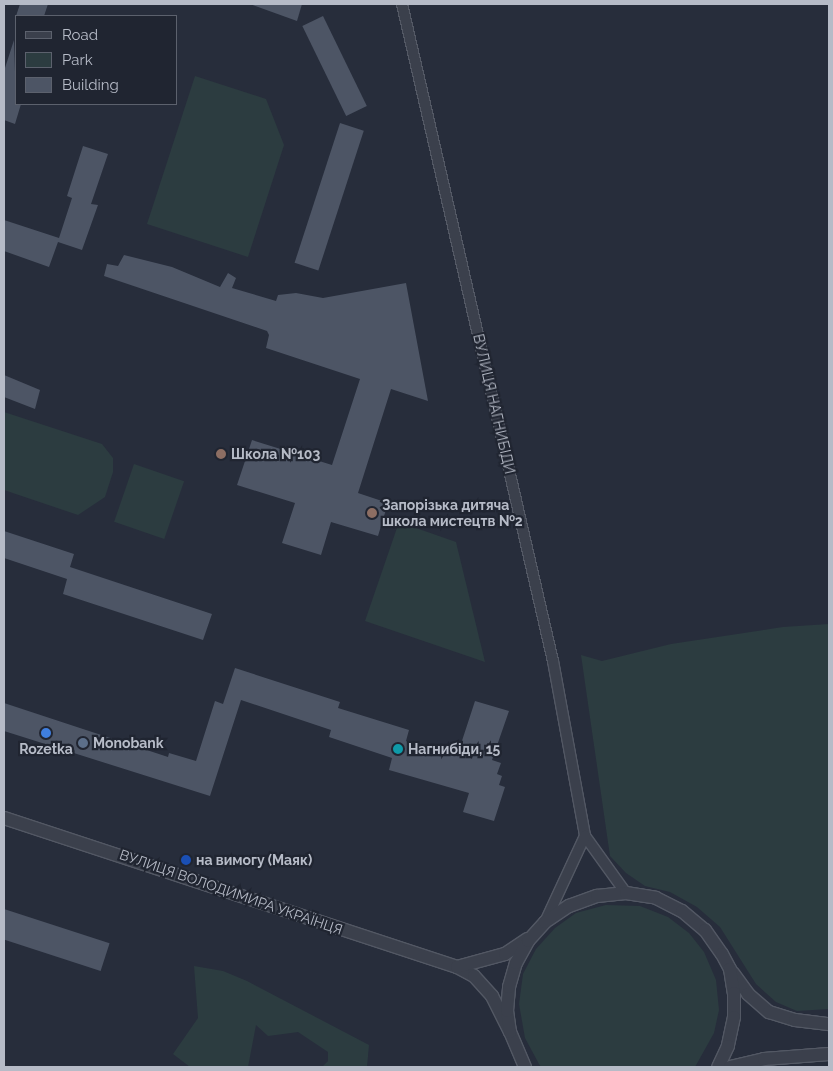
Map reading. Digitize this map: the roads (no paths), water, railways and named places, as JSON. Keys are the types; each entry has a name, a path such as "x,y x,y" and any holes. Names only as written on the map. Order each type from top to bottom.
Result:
{"street":[{"name":"ВУЛИЦЯ НАГНИБІДИ","path":"402,4 553,661 586,836 626,893"},
{"name":"ВУЛИЦЯ ВОЛОДИМИРА УКРАЇНЦЯ","path":"4,818 457,967 474,976 492,996 525,1067"},
{"path":"545,922 586,836"},
{"name":"ВУЛИЦЯ ВОЛОДИМИРА УКРАЇНЦЯ","path":"457,967 505,954 545,922 569,906 597,896 626,893 656,898 682,910 705,930 748,994 769,1012 795,1020 829,1024"},
{"name":"ВУЛИЦЯ ВОЛОДИМИРА УКРАЇНЦЯ","path":"510,1032 509,987 516,963 528,941 545,922"},
{"name":"ВУЛИЦЯ ВОЛОДИМИРА УКРАЇНЦЯ","path":"718,1067 728,1046 734,1018 730,969"},
{"path":"730,1067 764,1059 829,1054"}],"place":[{"name":"Школа №103","path":"221,454"},
{"name":"Запорізька дитяча школа мистецтв №2","path":"372,513"},
{"name":"Rozetka","path":"46,733"},
{"name":"Monobank","path":"83,743"},
{"name":"Нагнибіди, 15","path":"398,749"},
{"name":"на вимогу (Маяк)","path":"186,860"}]}
